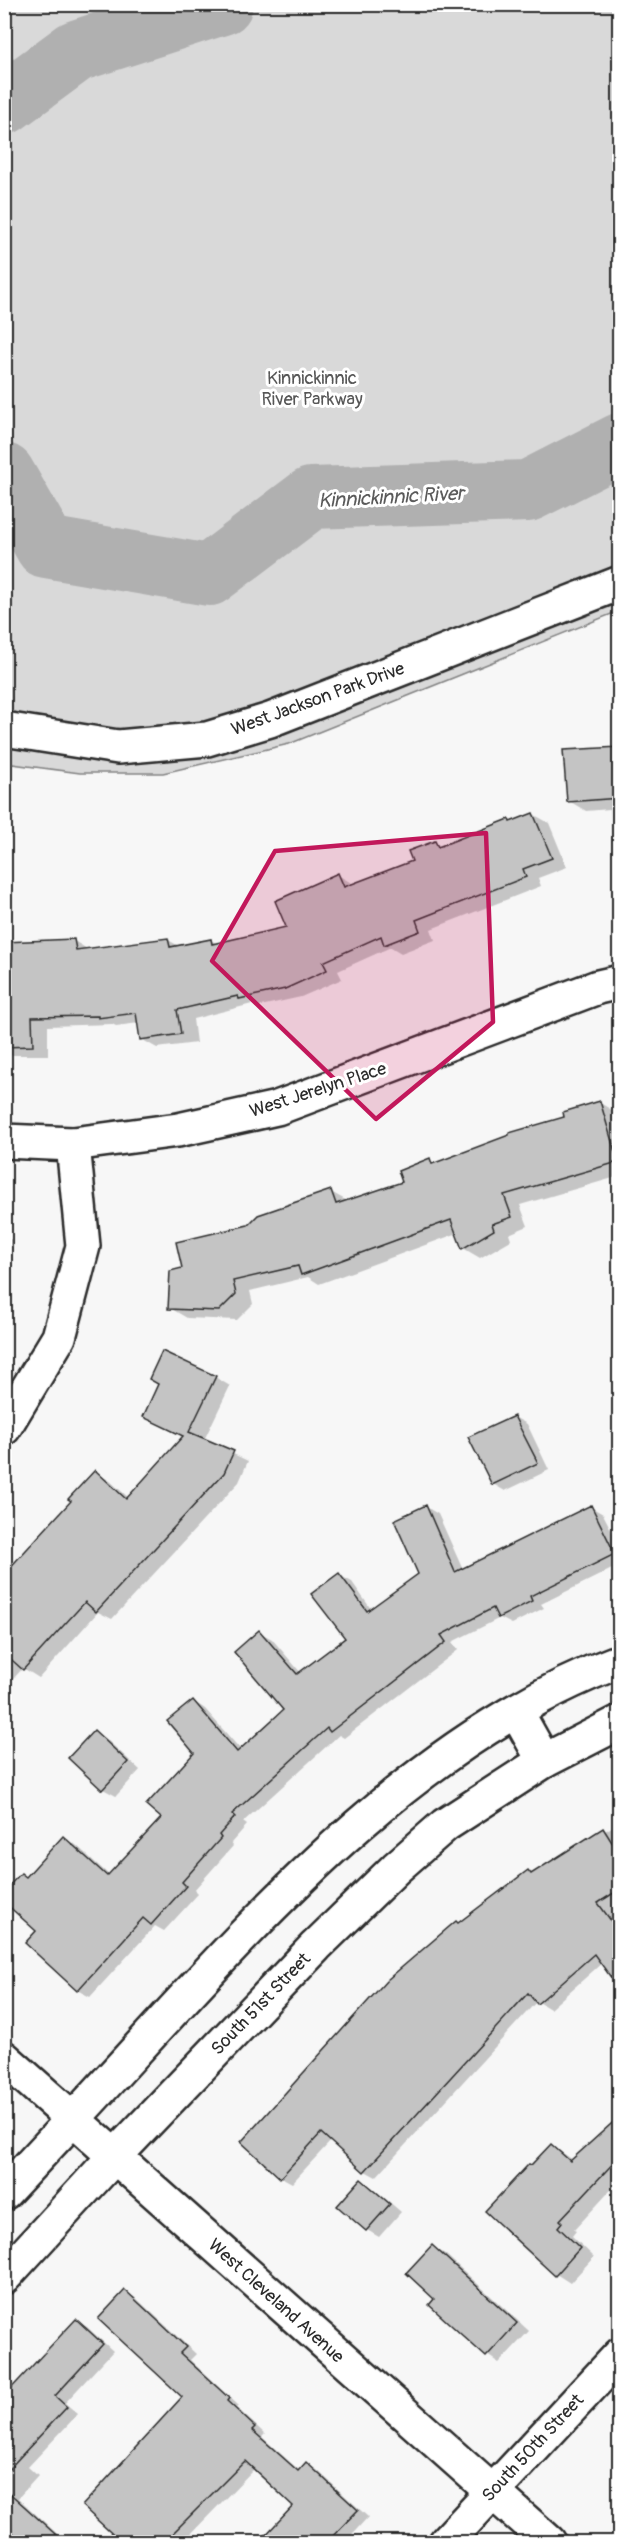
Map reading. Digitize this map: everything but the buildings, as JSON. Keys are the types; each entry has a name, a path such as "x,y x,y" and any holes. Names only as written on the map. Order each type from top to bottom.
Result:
{"street":[{"name":"West Jackson Park Drive","path":"4,729 118,747 207,738 270,720 620,583"},
{"name":"West Jerelyn Place","path":"4,1141 74,1144 178,1130 277,1108 598,987 620,982"},
{"path":"4,1428 59,1337 83,1246 74,1144"},
{"path":"4,2193 234,1946 352,1830 460,1747 516,1711 620,1661"},
{"path":"516,1711 544,1761"},
{"name":"South 51st Street","path":"4,2277 114,2157 316,1946 396,1868 445,1825 544,1761 620,1722"},
{"name":"West Cleveland Avenue","path":"4,2058 549,2542"},
{"name":"South 50th Street","path":"446,2542 620,2355"}],"highlighted area":[{"path":"486,833 493,1022 376,1119 212,961 275,851"}],"green space":[{"name":"Kinnickinnic River Parkway","path":"5,5 619,5 619,611 289,744 163,773 80,773 5,763"}],"waterway":[{"name":"Kinnickinnic River","path":"4,104 76,51 222,4"},
{"name":"Kinnickinnic River","path":"4,474 46,547 209,575 311,498 528,491 620,444"}]}
